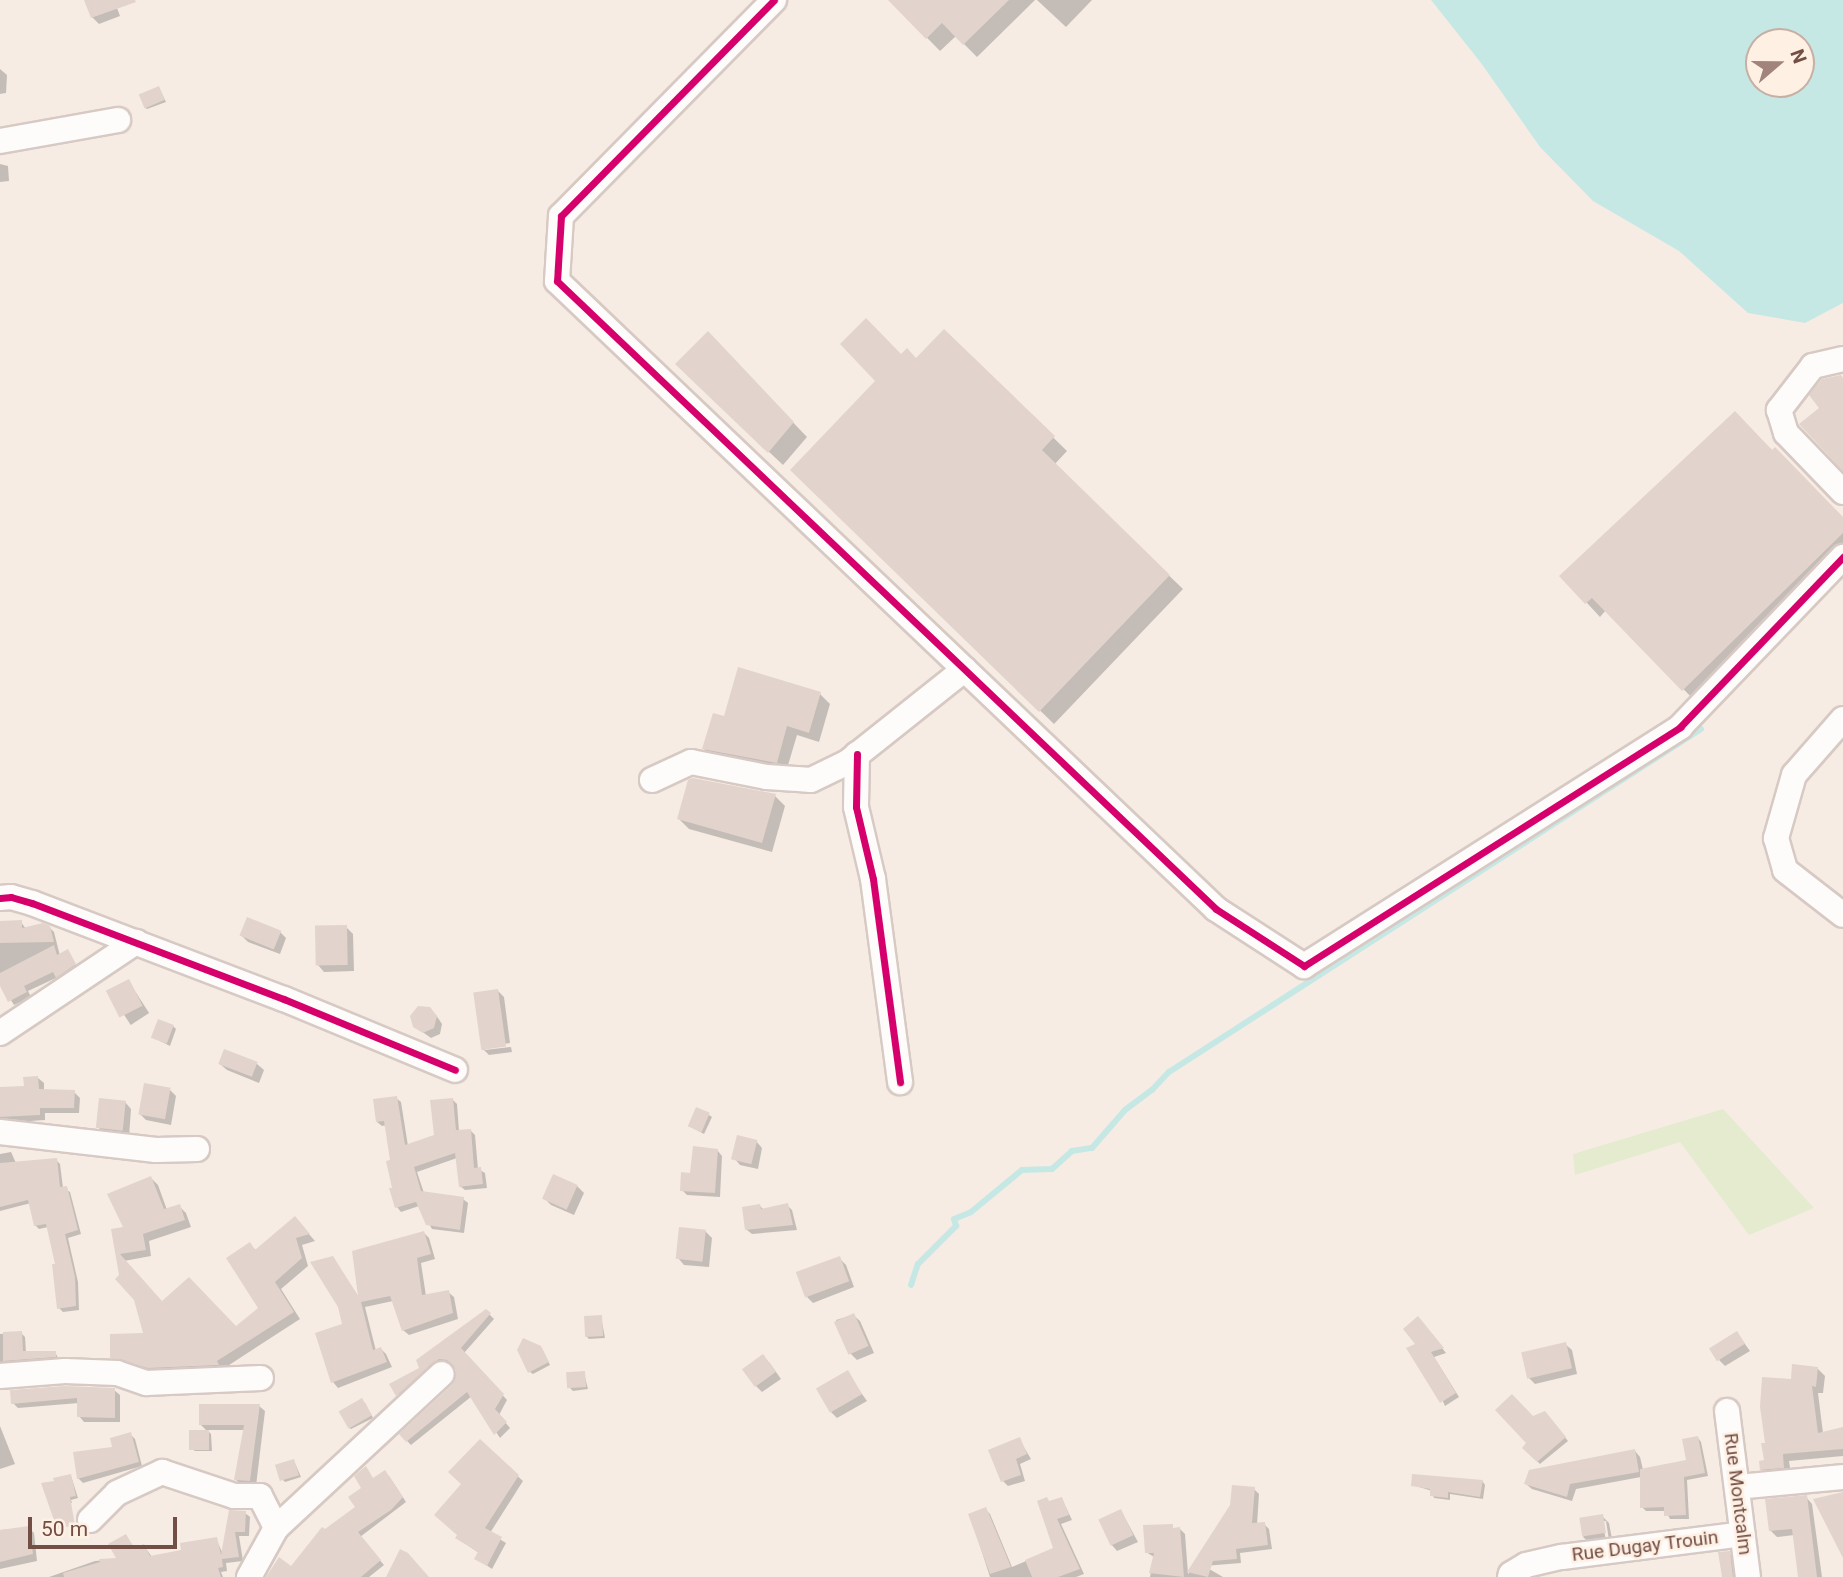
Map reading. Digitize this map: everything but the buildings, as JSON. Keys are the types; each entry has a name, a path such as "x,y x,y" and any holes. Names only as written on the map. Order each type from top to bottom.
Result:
{"street":[{"path":"774,0 561,216 557,281 1216,909 1304,966 1681,727 1843,557"},
{"path":"0,141 118,120"},
{"path":"1843,359 1813,366 1779,410 1786,433 1843,492"},
{"path":"652,780 691,762 767,777 811,779 857,754 965,669"},
{"path":"1843,719 1794,775 1776,838 1785,870 1843,915"},
{"path":"857,754 856,807 873,879 900,1082"},
{"path":"0,898 11,897 32,903 136,942 455,1070"},
{"path":"0,1033 136,942"},
{"path":"0,1132 156,1150 198,1149"},
{"path":"0,1376 65,1371 117,1373 146,1383 261,1378"},
{"path":"248,1577 276,1528 442,1374"},
{"name":"Rue Montcalm","path":"1727,1411 1748,1577"},
{"path":"90,1520 117,1493 162,1472 234,1496 260,1496 276,1528"},
{"path":"1737,1487 1843,1477"},
{"name":"Rue Dugay Trouin","path":"1510,1577 1526,1565 1562,1557 1743,1534"}],"green space":[{"path":"1723,1109 1814,1208 1749,1235 1680,1142 1575,1175 1573,1154"}],"water":[{"path":"1431,0 1843,0 1843,303 1805,323 1748,313 1679,251 1593,201 1540,147 1481,63"}],"waterway":[{"path":"911,1285 918,1264 956,1226 954,1219 971,1212 1022,1170 1052,1169 1072,1151 1092,1148 1125,1110 1152,1090 1169,1072 1701,729"}],"cycle path":[{"path":"774,0 561,216 557,281 1216,909 1304,966 1680,727 1843,557"},
{"path":"857,754 856,807 873,879 900,1082"},
{"path":"0,898 11,897 32,903 284,999 455,1070"}]}
